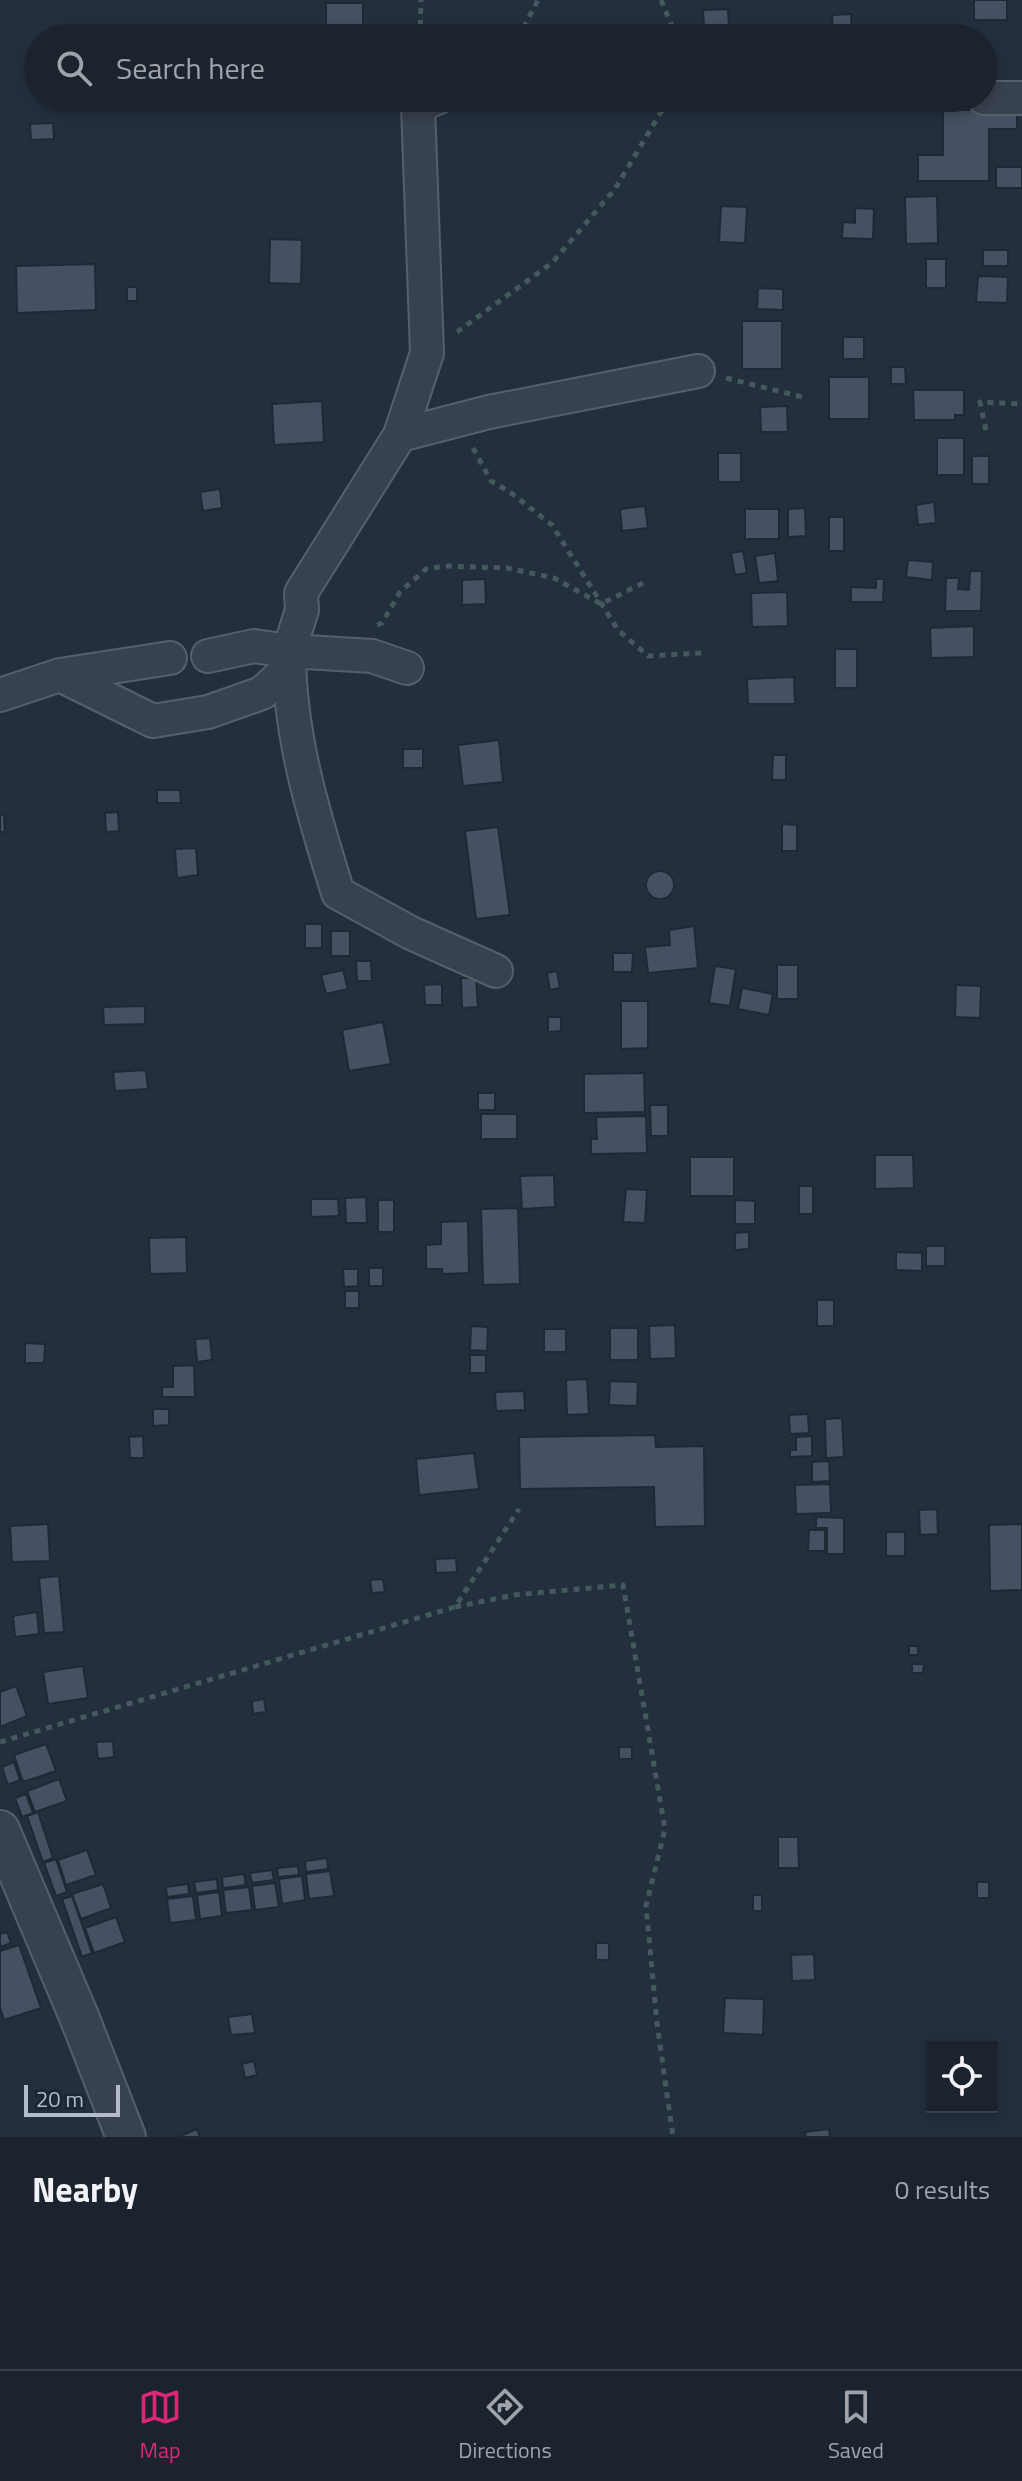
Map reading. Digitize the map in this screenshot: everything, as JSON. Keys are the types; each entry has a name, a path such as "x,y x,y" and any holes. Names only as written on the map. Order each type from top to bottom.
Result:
{"street":[{"path":"998,98 1022,98"},
{"path":"418,112 427,353 400,435 301,593 302,610 289,660 291,711 307,792 338,893 411,933 496,971"},
{"path":"400,435 456,420 698,371"},
{"path":"208,656 254,646 289,660 372,656 407,668"},
{"path":"0,695 60,675 170,658"},
{"path":"60,675 153,721 208,712 262,693 289,660"},
{"path":"0,1830 126,2137"}],"path":[{"path":"420,24 421,0"},
{"path":"525,24 538,0"},
{"path":"661,0 671,24"},
{"path":"427,353 552,263 615,189 661,112"},
{"path":"698,371 806,398"},
{"path":"986,430 980,402 1022,404"},
{"path":"456,420 491,481 552,525 618,630 648,656 702,653"},
{"path":"369,629 382,623 400,592 426,569 444,566 507,568 554,578 601,604"},
{"path":"601,604 645,582"},
{"path":"455,1607 519,1509"},
{"path":"0,1742 455,1607 514,1595 623,1585 665,1829 646,1906 657,2023 673,2137"}],"building":[{"path":"974,0 1007,0 1007,20 974,20"},
{"path":"326,3 363,3 363,24 326,24"},
{"path":"728,9 729,24 704,24 703,10"},
{"path":"851,14 852,24 832,24 832,15"},
{"path":"1017,110 1017,129 989,129 989,181 918,181 918,155 943,155 943,112"},
{"path":"53,123 54,139 31,140 30,124"},
{"path":"996,167 1022,167 1022,188 996,188"},
{"path":"937,196 938,243 906,244 905,197"},
{"path":"721,206 747,207 745,243 719,242"},
{"path":"855,208 874,209 873,239 842,238 843,222 855,223"},
{"path":"270,239 302,240 301,284 269,283"},
{"path":"983,250 1008,250 1008,266 983,266"},
{"path":"926,259 946,259 946,288 926,288"},
{"path":"95,264 96,310 17,313 16,266"},
{"path":"978,276 1008,277 1007,303 976,302"},
{"path":"127,287 137,287 137,301 127,301"},
{"path":"758,288 783,289 783,310 757,309"},
{"path":"742,321 782,321 782,369 742,369"},
{"path":"843,337 864,337 864,359 843,359"},
{"path":"891,367 905,367 906,384 891,384"},
{"path":"829,377 869,377 869,419 829,419"},
{"path":"913,390 964,390 964,415 955,415 955,420 914,420"},
{"path":"322,401 324,442 274,445 272,404"},
{"path":"787,406 788,432 761,432 760,407"},
{"path":"937,438 964,438 964,475 937,475"},
{"path":"718,453 741,453 741,482 718,482"},
{"path":"972,456 989,456 989,484 972,484"},
{"path":"220,489 222,508 203,511 200,492"},
{"path":"934,502 936,523 918,525 916,505"},
{"path":"645,506 648,528 622,531 620,509"},
{"path":"805,508 806,536 788,537 788,509"},
{"path":"745,509 779,509 779,539 745,539"},
{"path":"829,517 844,517 844,551 829,551"},
{"path":"743,551 747,573 735,575 731,553"},
{"path":"775,553 778,581 759,583 755,556"},
{"path":"908,560 933,562 932,580 906,577"},
{"path":"970,571 982,571 981,611 945,611 946,578 959,578 958,589 969,590"},
{"path":"485,579 486,604 462,605 462,580"},
{"path":"876,579 884,579 883,602 851,602 851,587 876,588"},
{"path":"787,592 788,626 752,627 751,593"},
{"path":"974,626 974,657 931,658 930,628"},
{"path":"835,649 857,649 857,688 835,688"},
{"path":"794,677 795,704 748,704 747,679"},
{"path":"499,740 503,782 463,786 458,745"},
{"path":"403,749 423,749 423,768 403,768"},
{"path":"773,755 786,755 786,780 772,780"},
{"path":"157,790 180,790 181,803 157,803"},
{"path":"118,812 119,831 106,832 105,813"},
{"path":"4,814 5,832 0,832 0,815"},
{"path":"782,824 797,825 797,851 782,851"},
{"path":"498,827 510,915 476,919 465,831"},
{"path":"196,848 198,875 177,878 175,849"},
{"path":"660,871 670,875 674,885 670,895 660,899 650,895 646,885 650,875"},
{"path":"305,924 322,924 322,948 305,948"},
{"path":"694,926 698,968 648,973 645,947 670,945 669,930"},
{"path":"331,931 350,931 350,956 331,956"},
{"path":"613,953 633,953 632,972 613,972"},
{"path":"356,961 371,961 372,981 357,981"},
{"path":"777,965 798,965 798,999 777,999"},
{"path":"715,966 736,969 730,1006 709,1003"},
{"path":"343,970 348,989 326,994 321,975"},
{"path":"557,971 560,988 550,990 547,973"},
{"path":"461,978 476,978 478,1007 462,1008"},
{"path":"442,984 442,1005 425,1005 424,985"},
{"path":"956,985 981,986 980,1018 955,1017"},
{"path":"742,988 773,994 769,1015 738,1009"},
{"path":"621,1001 648,1001 648,1048 621,1049"},
{"path":"145,1006 145,1024 104,1025 103,1007"},
{"path":"548,1017 561,1017 561,1031 548,1032"},
{"path":"383,1022 391,1064 349,1071 342,1030"},
{"path":"146,1070 148,1089 115,1091 113,1072"},
{"path":"644,1073 645,1112 584,1113 584,1074"},
{"path":"478,1093 495,1093 495,1110 478,1110"},
{"path":"650,1105 668,1105 668,1136 651,1136"},
{"path":"481,1114 517,1114 517,1139 481,1139"},
{"path":"646,1116 647,1153 591,1154 591,1139 597,1139 596,1117"},
{"path":"875,1155 913,1155 914,1188 875,1189"},
{"path":"690,1157 734,1157 734,1196 690,1196"},
{"path":"554,1175 555,1207 522,1209 520,1176"},
{"path":"799,1186 813,1186 813,1214 799,1214"},
{"path":"626,1189 647,1190 645,1223 623,1222"},
{"path":"366,1197 367,1223 346,1223 345,1198"},
{"path":"311,1199 338,1199 339,1216 311,1217"},
{"path":"378,1200 394,1200 394,1232 378,1232"},
{"path":"735,1200 755,1201 755,1224 735,1224"},
{"path":"518,1208 520,1284 483,1285 481,1209"},
{"path":"468,1221 469,1273 442,1274 442,1269 426,1269 426,1245 441,1244 441,1222"},
{"path":"749,1232 749,1249 735,1250 735,1233"},
{"path":"186,1237 187,1273 150,1274 149,1238"},
{"path":"926,1246 945,1246 945,1266 926,1266"},
{"path":"896,1252 922,1253 922,1271 896,1270"},
{"path":"369,1268 383,1268 383,1286 369,1286"},
{"path":"343,1269 358,1269 358,1286 344,1287"},
{"path":"345,1291 359,1291 359,1308 345,1308"},
{"path":"817,1300 834,1300 834,1326 817,1326"},
{"path":"675,1325 676,1358 650,1359 649,1326"},
{"path":"471,1326 488,1327 487,1351 470,1350"},
{"path":"610,1328 638,1328 638,1360 610,1360"},
{"path":"544,1329 566,1329 566,1352 544,1352"},
{"path":"210,1338 212,1360 197,1362 195,1339"},
{"path":"25,1343 45,1344 44,1363 25,1363"},
{"path":"470,1355 486,1355 486,1373 470,1373"},
{"path":"194,1365 195,1397 162,1397 162,1387 173,1387 173,1366"},
{"path":"587,1379 589,1414 567,1415 566,1380"},
{"path":"610,1381 638,1382 637,1406 609,1405"},
{"path":"524,1391 525,1410 496,1411 495,1392"},
{"path":"153,1409 169,1409 169,1425 153,1426"},
{"path":"808,1414 809,1433 790,1434 789,1415"},
{"path":"842,1418 844,1457 826,1458 825,1419"},
{"path":"655,1435 656,1447 704,1446 705,1526 655,1527 654,1487 520,1489 519,1437"},
{"path":"143,1436 144,1458 130,1458 129,1437"},
{"path":"812,1436 812,1456 790,1457 790,1450 796,1450 796,1437"},
{"path":"474,1453 479,1489 419,1495 416,1459"},
{"path":"829,1461 830,1481 812,1482 812,1462"},
{"path":"830,1484 831,1513 796,1514 795,1485"},
{"path":"937,1509 938,1534 920,1535 919,1510"},
{"path":"816,1517 844,1518 844,1554 827,1554 827,1528 816,1528"},
{"path":"48,1524 50,1561 12,1562 10,1526"},
{"path":"1022,1524 1022,1590 990,1591 989,1525"},
{"path":"809,1530 825,1530 825,1551 808,1551"},
{"path":"886,1532 905,1532 905,1556 886,1556"},
{"path":"456,1558 457,1572 436,1573 435,1559"},
{"path":"59,1576 64,1632 44,1633 39,1578"},
{"path":"383,1579 385,1592 372,1593 370,1580"},
{"path":"37,1612 39,1634 15,1637 13,1616"},
{"path":"909,1646 918,1646 918,1655 909,1655"},
{"path":"912,1664 924,1664 923,1673 912,1673"},
{"path":"83,1666 88,1698 48,1704 43,1672"},
{"path":"16,1686 27,1716 0,1727 0,1692"},
{"path":"264,1699 266,1712 253,1714 252,1701"},
{"path":"113,1741 114,1757 98,1759 96,1742"},
{"path":"46,1744 56,1771 23,1782 14,1755"},
{"path":"619,1747 632,1747 632,1759 619,1759"},
{"path":"14,1762 20,1780 8,1785 2,1767"},
{"path":"59,1779 67,1801 35,1812 27,1791"},
{"path":"26,1794 33,1813 22,1817 15,1798"},
{"path":"38,1812 53,1858 43,1862 27,1816"},
{"path":"778,1837 798,1837 799,1868 778,1868"},
{"path":"87,1850 96,1875 66,1885 58,1860"},
{"path":"327,1858 328,1869 306,1872 305,1861"},
{"path":"56,1859 67,1892 56,1896 44,1863"},
{"path":"298,1866 299,1875 278,1877 277,1868"},
{"path":"272,1870 274,1880 252,1883 250,1873"},
{"path":"330,1871 334,1896 309,1899 306,1874"},
{"path":"244,1874 246,1885 223,1888 222,1877"},
{"path":"302,1876 305,1900 282,1904 279,1879"},
{"path":"217,1879 218,1890 196,1893 194,1882"},
{"path":"977,1882 989,1882 989,1898 977,1898"},
{"path":"275,1883 279,1907 255,1910 252,1886"},
{"path":"103,1884 111,1908 81,1919 72,1894"},
{"path":"188,1884 189,1894 167,1897 166,1887"},
{"path":"249,1887 252,1910 226,1913 223,1890"},
{"path":"219,1892 222,1916 200,1919 197,1895"},
{"path":"753,1895 762,1895 762,1911 753,1911"},
{"path":"72,1896 92,1953 82,1957 62,1899"},
{"path":"193,1896 196,1920 170,1923 167,1899"},
{"path":"116,1917 125,1942 94,1953 85,1928"},
{"path":"7,1932 11,1943 0,1947 0,1934"},
{"path":"596,1943 609,1943 609,1960 596,1960"},
{"path":"19,1945 41,2008 4,2020 0,2008 0,1951"},
{"path":"814,1954 815,1980 792,1981 791,1955"},
{"path":"725,1998 764,1999 763,2035 723,2033"},
{"path":"252,2014 255,2033 231,2035 228,2017"},
{"path":"254,2061 257,2075 245,2078 242,2064"},
{"path":"197,2129 200,2137 178,2137"},
{"path":"829,2129 830,2137 806,2137 805,2132"}]}
